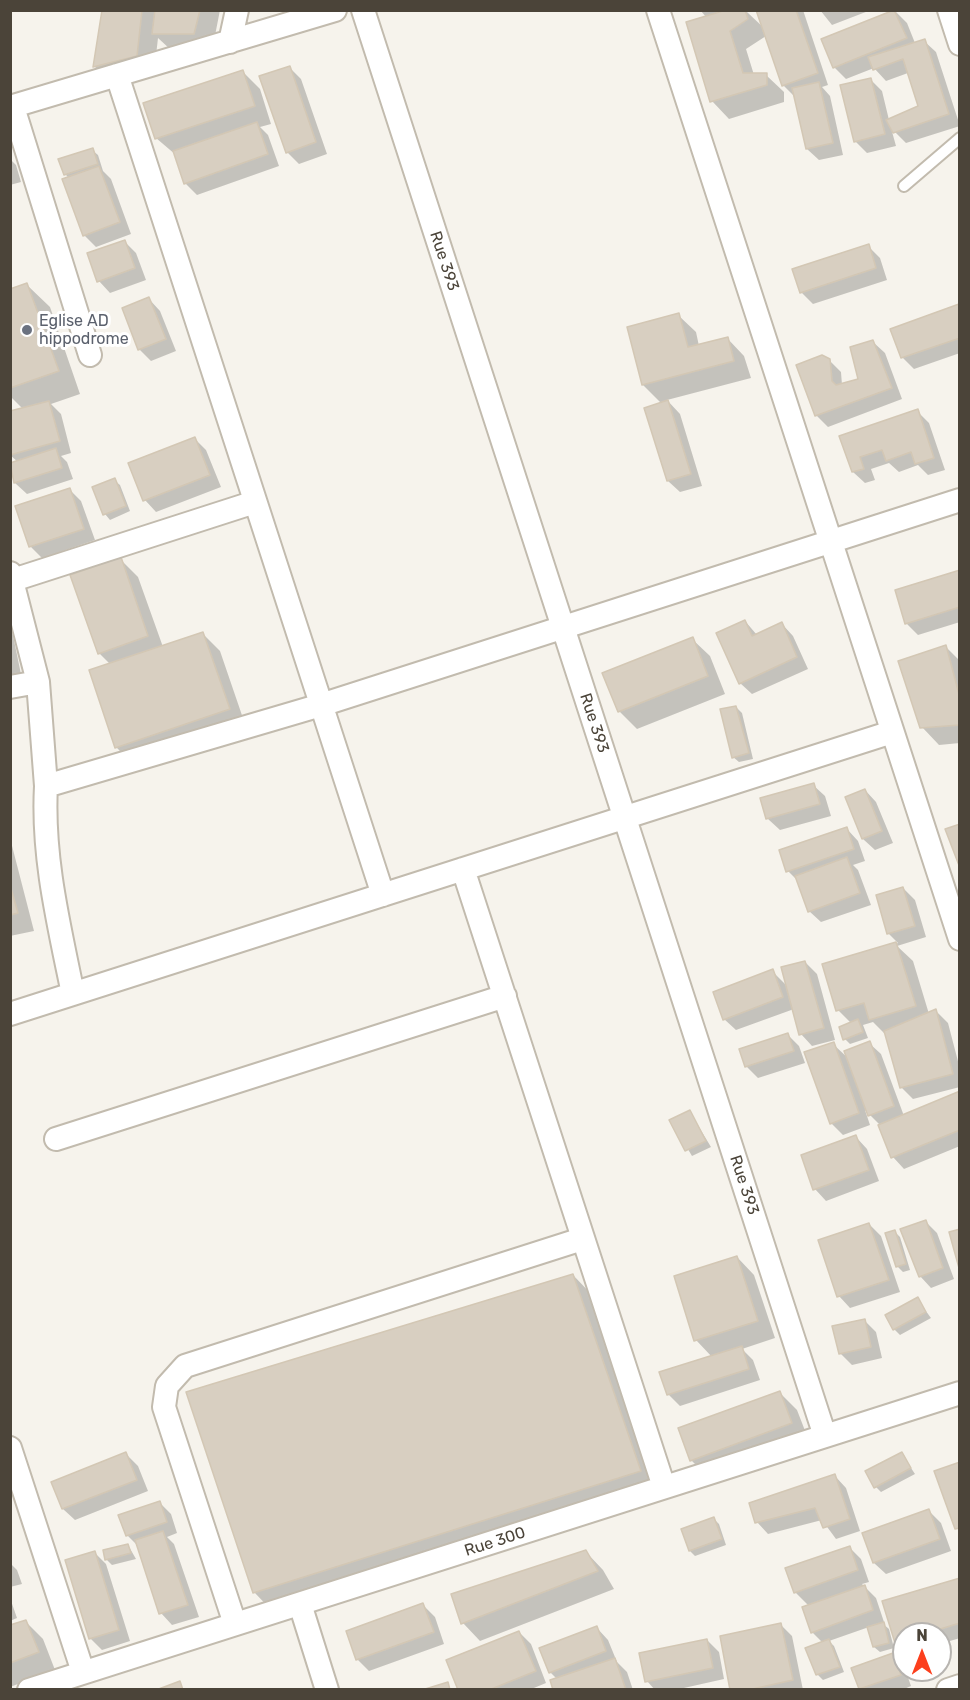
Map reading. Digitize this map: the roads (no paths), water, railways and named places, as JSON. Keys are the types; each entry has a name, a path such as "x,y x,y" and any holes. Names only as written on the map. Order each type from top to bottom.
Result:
{"street":[{"path":"230,42 237,10"},
{"path":"90,355 12,107 335,10"},
{"name":"Rue 393","path":"363,10 825,1436"},
{"path":"658,10 960,939"},
{"path":"949,10 960,44"},
{"path":"117,75 383,895"},
{"path":"46,786 321,705 960,500"},
{"path":"73,994 46,858 44,822 46,786 38,682 12,576 255,502"},
{"path":"10,687 38,682"},
{"path":"10,1014 892,732"},
{"path":"463,869 664,1487"},
{"path":"56,1139 505,996"},
{"path":"235,1624 164,1407 167,1386 185,1366 582,1239"},
{"name":"Rue 300","path":"29,1689 960,1393"},
{"path":"10,1448 83,1672"},
{"path":"300,1604 327,1689"},
{"path":"948,1689 960,1686"}],"lane":[{"path":"904,186 960,138"}],"place":[{"name":"Eglise AD hippodrome","path":"27,330"}]}
